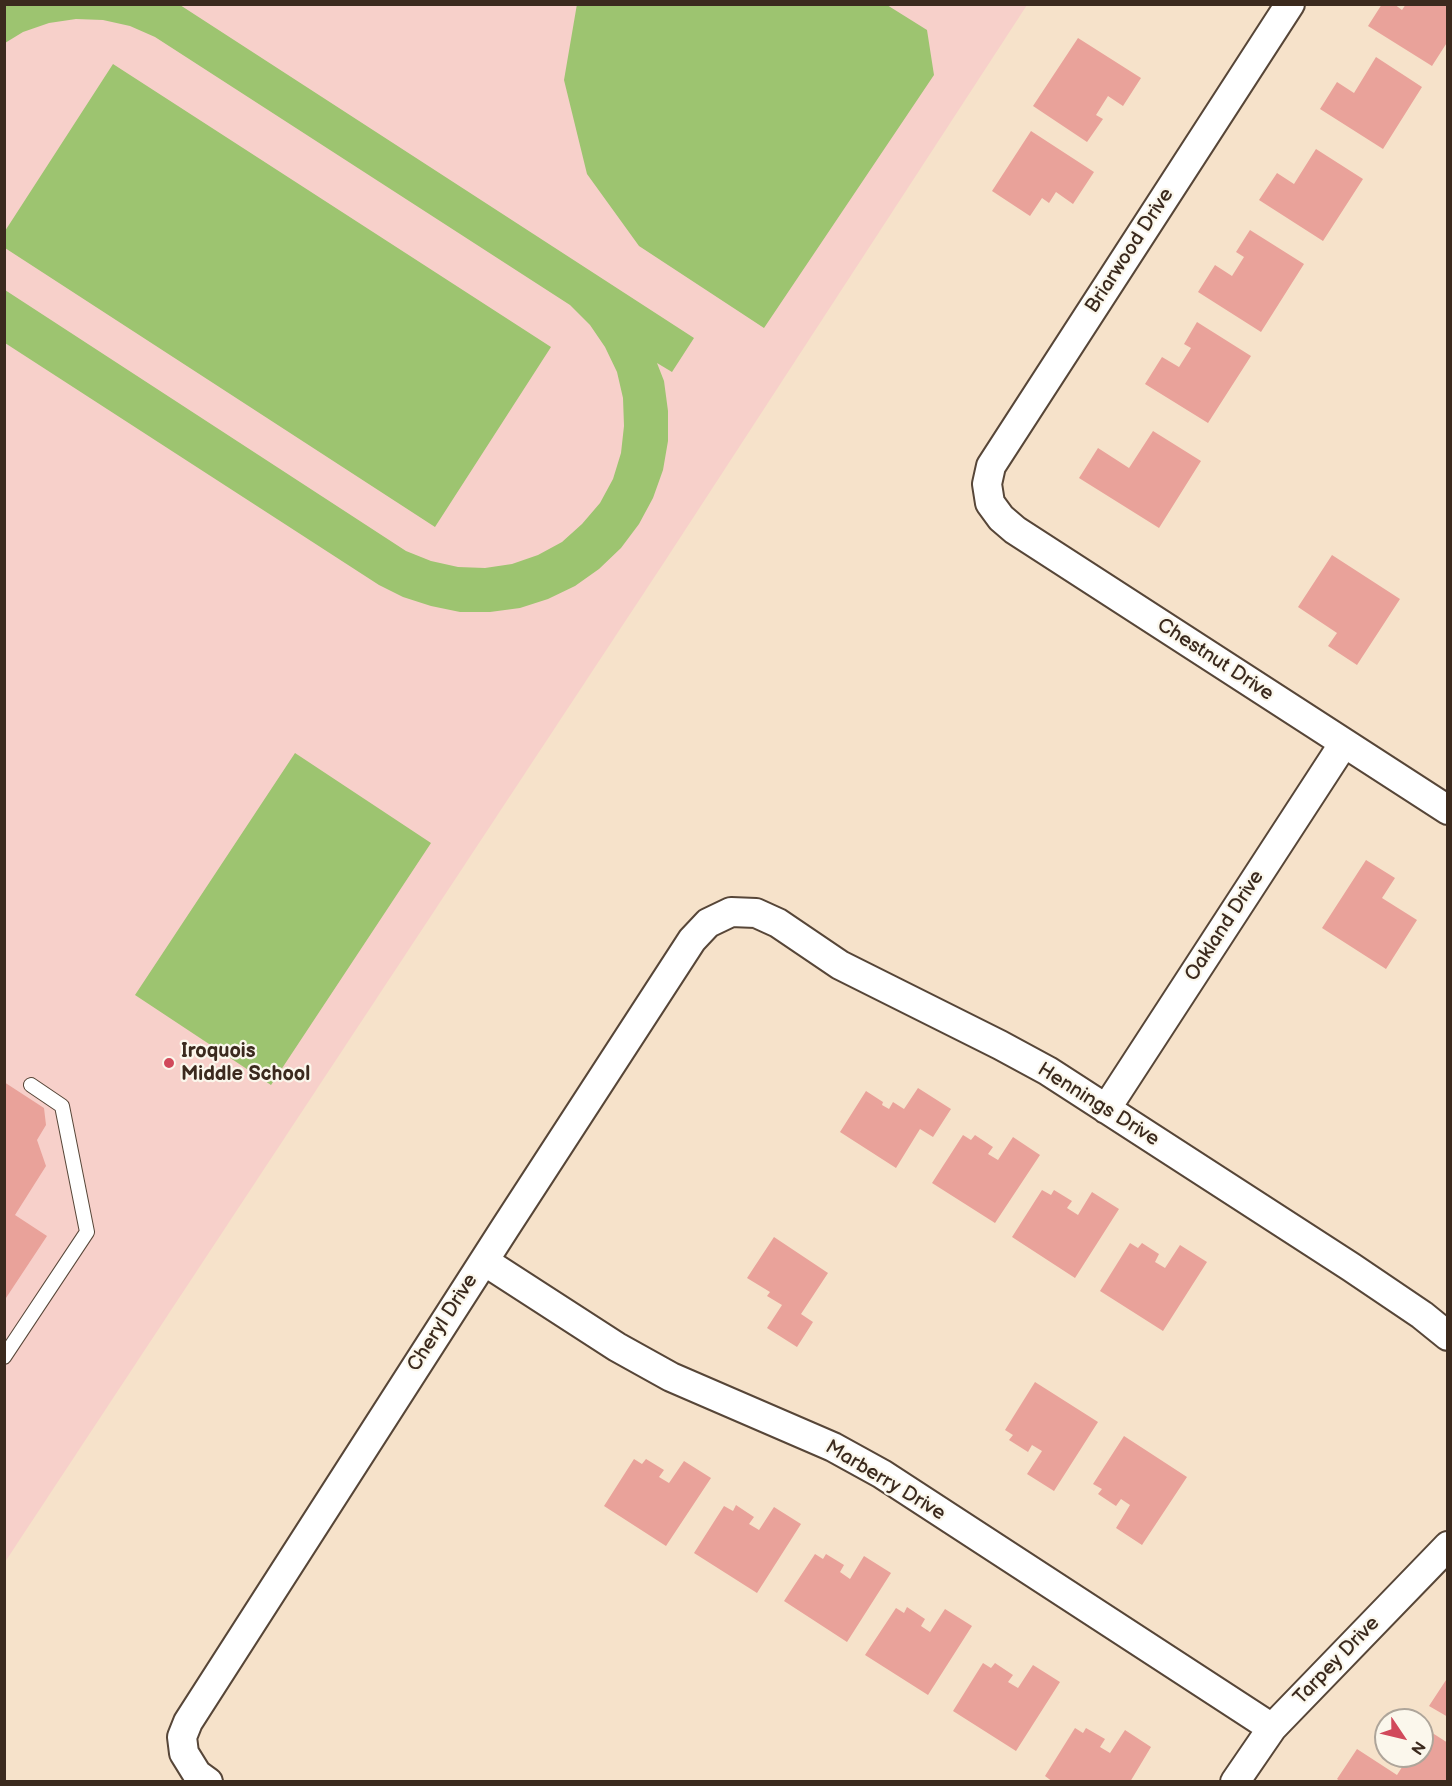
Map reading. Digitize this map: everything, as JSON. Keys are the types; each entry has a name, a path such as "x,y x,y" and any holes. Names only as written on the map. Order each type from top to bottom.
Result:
{"street":[{"name":"Briarwood Drive","path":"990,503 987,484 991,466 1290,4"},
{"name":"Chestnut Drive","path":"990,503 1001,518 1015,530 1448,810"},
{"name":"Oakland Drive","path":"1106,1109 1344,743"},
{"name":"Hennings Drive","path":"731,912 756,913 778,923 840,964 1047,1071 1351,1267 1448,1336"},
{"name":"Cheryl Drive","path":"208,1782 197,1774 184,1752 182,1737 188,1722 692,940 708,923 731,912"},
{"name":"Marberry Drive","path":"483,1261 617,1347 670,1377 832,1447 882,1474 1272,1728"},
{"name":"Tarpey Drive","path":"1235,1782 1272,1728 1448,1546"}],"lane":[{"path":"4,1357 87,1232 62,1106 32,1085"}],"shaded area":[{"name":"Iroquois Middle School","path":"5,5 1027,5 663,564 5,1562"}],"green space":[{"path":"5,4 180,5 694,338 672,372 657,363 664,381 668,411 668,441 663,470 653,498 639,524 621,548 599,569 575,586 548,599 520,608 490,612 460,612 403,597 379,585 5,343 5,290 406,551 431,561 458,567 485,568 512,564 538,555 562,542 600,503 613,479 621,453 624,426 623,398 617,372 605,347 590,325 570,305 155,37 130,26 103,20 76,19 49,23 23,32 5,43"},
{"path":"577,4 887,5 927,30 934,75 764,328 639,246 587,174 564,80"},
{"path":"113,64 551,347 435,527 5,248 5,231"},
{"path":"295,753 431,843 271,1085 135,995"}],"building":[{"path":"1382,4 1394,4 1402,10 1406,4 1448,4 1448,41 1432,66 1368,26"},
{"path":"1078,38 1141,78 1123,106 1108,96 1096,115 1103,119 1087,142 1033,106"},
{"path":"1376,57 1422,87 1383,149 1320,109 1337,82 1354,93"},
{"path":"1031,131 1094,172 1073,204 1056,192 1049,203 1042,198 1030,216 992,191"},
{"path":"1316,149 1363,179 1323,241 1259,200 1277,173 1294,184"},
{"path":"1250,230 1304,264 1261,332 1198,292 1215,265 1232,276 1244,257 1236,252"},
{"path":"1197,322 1251,356 1208,423 1145,384 1162,357 1179,367 1191,348 1184,344"},
{"path":"1153,431 1201,461 1159,528 1079,478 1098,448 1129,468"},
{"path":"1332,555 1400,599 1357,665 1328,646 1337,633 1298,607"},
{"path":"1366,860 1395,878 1382,898 1417,920 1386,969 1322,928"},
{"path":"4,1082 44,1108 46,1125 37,1140 46,1166 15,1215 47,1236 4,1301"},
{"path":"918,1088 951,1109 933,1137 920,1129 896,1168 840,1132 866,1091 883,1102 882,1105 889,1109 893,1102 904,1109"},
{"path":"963,1135 971,1140 975,1135 993,1147 988,1154 998,1160 1013,1137 1040,1155 995,1223 932,1183"},
{"path":"1042,1190 1051,1195 1054,1190 1072,1201 1067,1208 1078,1215 1092,1192 1119,1209 1075,1278 1012,1237"},
{"path":"774,1237 828,1273 801,1314 813,1322 797,1347 767,1328 782,1305 767,1296 770,1292 747,1278"},
{"path":"1130,1243 1138,1248 1142,1243 1159,1254 1155,1262 1165,1268 1180,1245 1207,1262 1163,1331 1100,1291"},
{"path":"1035,1382 1098,1422 1054,1491 1027,1474 1042,1451 1032,1445 1028,1452 1009,1440 1013,1435 1005,1430"},
{"path":"1124,1436 1187,1477 1142,1545 1116,1528 1130,1505 1121,1499 1116,1506 1098,1494 1102,1489 1093,1484"},
{"path":"634,1459 642,1464 646,1459 664,1470 659,1477 669,1483 684,1461 711,1478 666,1546 604,1506"},
{"path":"736,1505 754,1517 749,1524 759,1530 774,1507 801,1524 757,1593 694,1553 724,1506 733,1511"},
{"path":"815,1554 823,1559 826,1554 844,1565 840,1572 850,1579 864,1556 891,1573 847,1642 784,1601"},
{"path":"907,1607 925,1619 921,1626 930,1632 945,1609 972,1626 928,1695 865,1655 896,1608 904,1613"},
{"path":"983,1663 991,1668 995,1663 1013,1675 1008,1682 1018,1688 1033,1665 1060,1682 1016,1751 953,1711"},
{"path":"1448,1677 1448,1717 1429,1706"},
{"path":"1075,1728 1083,1733 1086,1728 1105,1739 1100,1747 1110,1753 1125,1730 1151,1747 1130,1782 1053,1782 1045,1776"},
{"path":"1434,1734 1448,1743 1448,1782 1341,1782 1337,1779 1357,1749 1374,1760 1374,1768 1386,1768 1397,1775 1401,1768 1434,1768"}],"place":[{"name":"Iroquois Middle School","path":"169,1063"}]}
